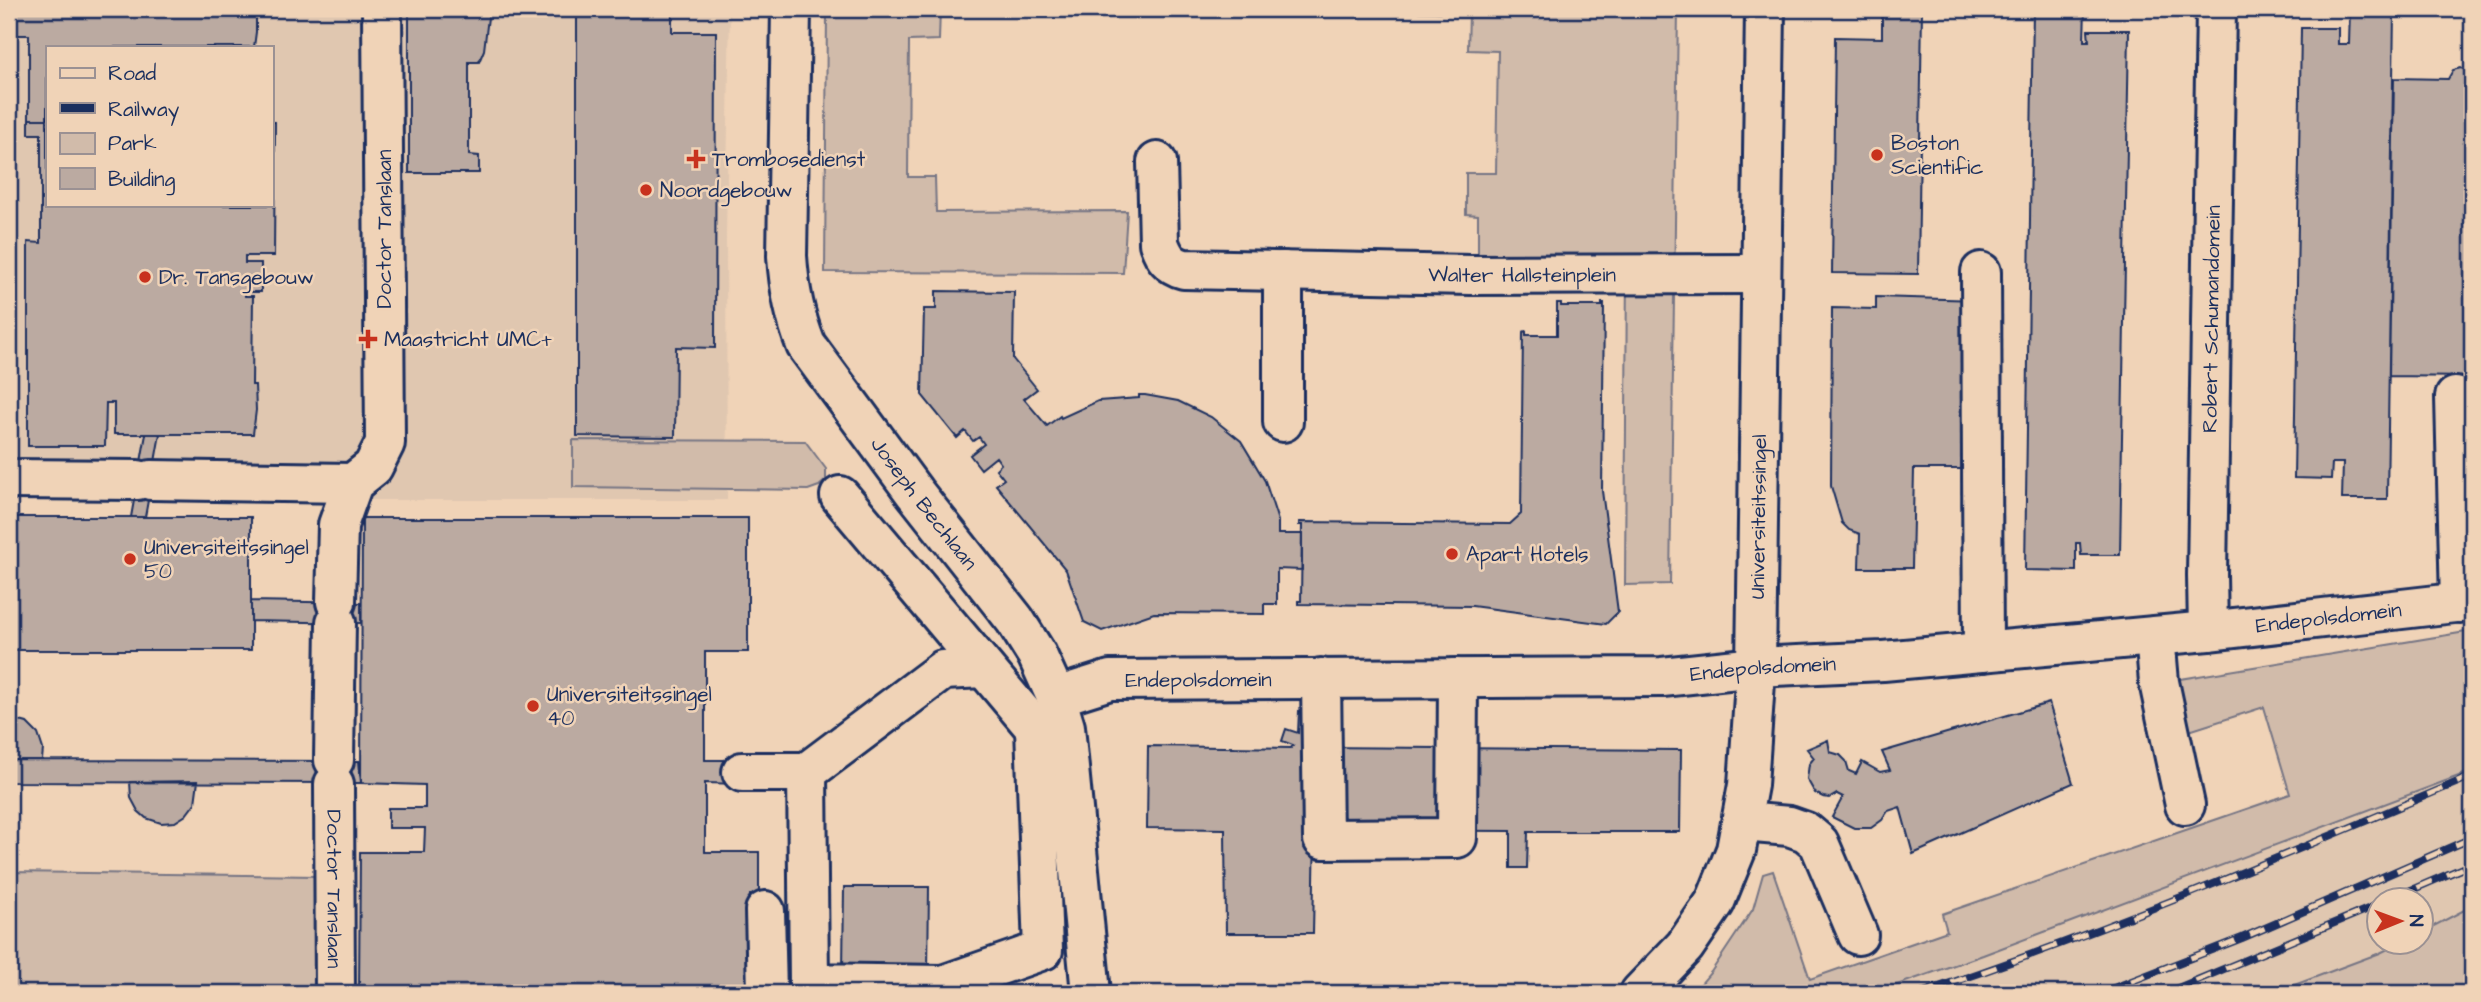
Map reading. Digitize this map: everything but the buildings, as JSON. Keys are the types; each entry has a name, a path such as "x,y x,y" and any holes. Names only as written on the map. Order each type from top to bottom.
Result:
{"street":[{"name":"Doctor Tanslaan","path":"335,993 334,772 338,525 353,483 373,467 385,443 382,9"},
{"name":"Joseph Bechlaan","path":"791,9 787,256 789,290 796,319 806,345 897,494 1015,620 1037,655 1052,718 1091,993"},
{"name":"Universiteitssingel","path":"1640,993 1685,946 1715,902 1736,850 1743,822 1752,744 1756,667 1765,9"},
{"name":"Robert Schumandomein","path":"2208,631 2217,9"},
{"name":"Walter Hallsteinplein","path":"1157,162 1157,233 1163,256 1173,266 1184,269 1471,275 1760,274"},
{"path":"1283,271 1283,422"},
{"path":"1981,272 1983,652"},
{"path":"2455,397 2466,602"},
{"path":"9,479 353,483"},
{"path":"807,772 809,983 943,989 1043,950 1052,718 984,668 840,496"},
{"name":"Endepolsdomein","path":"996,730 1052,718 1110,680 1662,677 1756,667 1883,661 2155,636 2466,602"},
{"path":"2155,636 2159,682 2185,804"},
{"path":"742,772 807,772 943,670 984,668"},
{"path":"1321,678 1323,839 1457,838 1458,681 1455,678"},
{"path":"1743,822 1789,826 1806,832 1819,843 1858,935"},
{"path":"765,911 767,993"}],"shaded area":[{"name":"Maastricht UMC+","path":"9,9 730,9 726,238 727,500 9,497"},
{"path":"2472,771 2472,906 2436,925 2436,886 2366,886 2366,956 2372,956 2273,993 1875,993"}],"green space":[{"path":"827,9 940,9 939,40 909,41 908,177 935,177 936,212 1127,211 1123,273 825,272"},
{"path":"1330,9 1678,9 1670,584 1625,585 1627,260 1478,260 1478,215 1466,214 1466,173 1496,173 1498,51 1468,50 1469,13"},
{"path":"573,440 805,441 826,469 826,480 808,490 573,487"},
{"path":"2472,631 2472,771 1983,955 1874,993 1693,993 1711,972 1753,909 1763,874 1773,871 1810,979 1947,931 1942,914 2290,794 2264,707 2186,732 2174,680"},
{"path":"9,872 316,876 315,993 9,993"},
{"path":"2472,906 2472,993 2273,993 2372,956 2436,956 2436,925"}],"railway":[{"path":"1921,993 2130,917 2472,776"},
{"path":"2101,993 2242,938 2472,838"},
{"path":"2421,886 2472,864"},
{"path":"2166,993 2366,910"}],"place":[{"name":"Boston Scientific","path":"1877,155"},
{"name":"Trombosedienst","path":"696,159"},
{"name":"Noordgebouw","path":"646,190"},
{"name":"Dr. Tansgebouw","path":"145,277"},
{"name":"Maastricht UMC+","path":"368,339"},
{"name":"Apart Hotels","path":"1452,554"},
{"name":"Universiteitssingel 50","path":"130,559"},
{"name":"Universiteitssingel 40","path":"533,706"}]}
